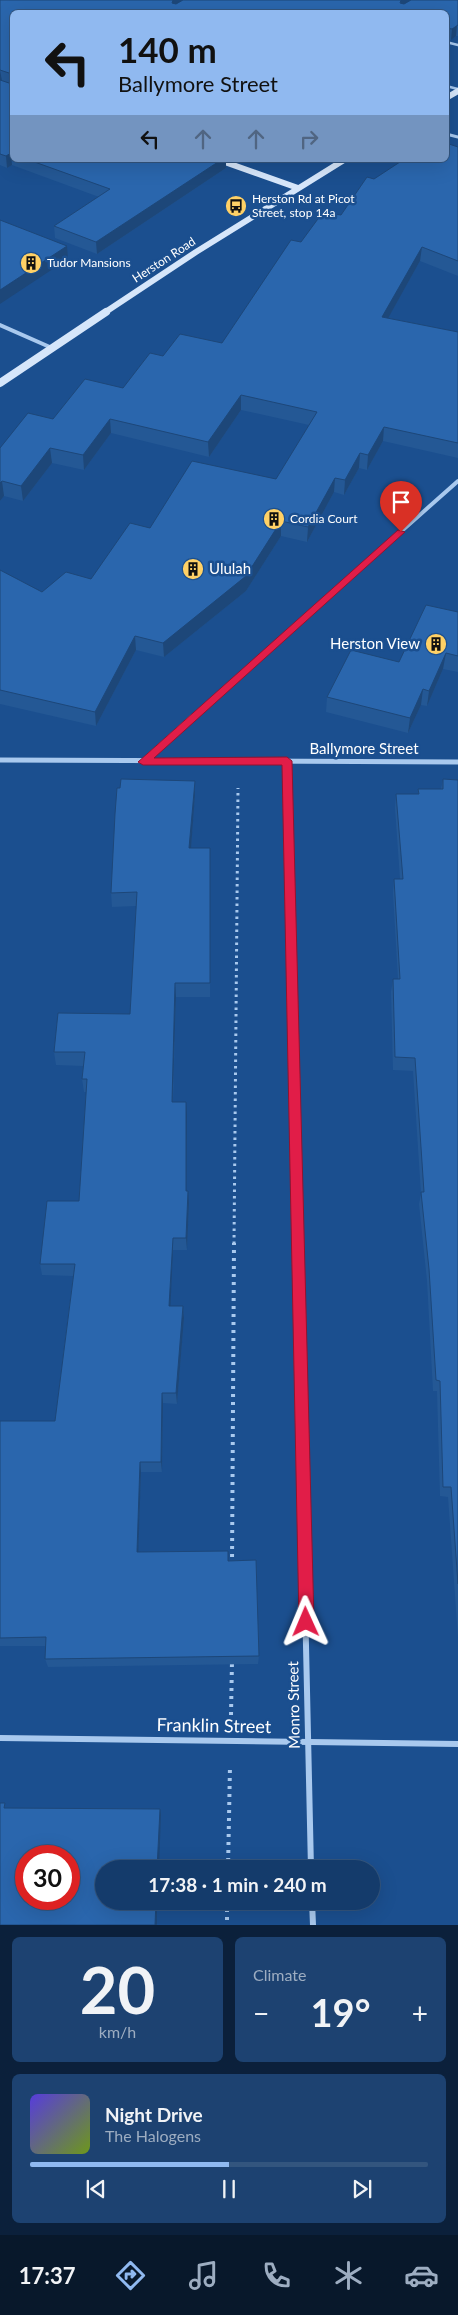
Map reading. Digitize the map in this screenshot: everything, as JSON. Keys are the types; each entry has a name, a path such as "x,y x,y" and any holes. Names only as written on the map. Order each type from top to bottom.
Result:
{"main road":[{"path":"226,162 298,188"},
{"name":"Herston Road","path":"0,383 196,252 341,162"}],"street":[{"path":"0,325 52,348"},
{"path":"143,762 458,481"},
{"name":"Ballymore Street","path":"0,760 458,762"},
{"name":"Monro Street","path":"287,761 312,1860"},
{"name":"Franklin Street","path":"0,1738 458,1744"},
{"path":"312,1910 313,1925"}],"path":[{"path":"232,1575 238,788"},
{"path":"228,1860 232,1655"},
{"path":"227,1910 227,1925"}],"building":[{"path":"0,0 173,0 172,3 176,4 183,0 401,0 400,3 404,4 411,0 458,0 458,25 452,29 449,28 449,10 10,10 10,73 0,70"},
{"path":"0,80 10,82 10,154 6,156 0,154"},
{"path":"449,144 458,147 458,261 422,247 382,317 458,332 458,443 384,427 368,455 360,453 345,480 335,478 308,527 281,521 246,576 163,643 135,636 95,712 0,690 0,570 42,592 66,572 91,579 130,523 150,528 192,461 276,479 317,412 241,395 208,442 110,419 83,455 50,448 21,486 2,481 0,483 0,448 28,413 53,419 85,379 123,388 150,353 163,356 180,334 222,343 291,240 301,242 323,212 341,215 367,177 374,179 400,162 449,162"},
{"path":"35,162 218,162 96,242 54,226 110,189"},
{"path":"0,220 67,246 0,290"},
{"path":"426,605 458,612 458,656 446,653 429,691 423,689 410,718 327,697 351,650 399,662"},
{"path":"121,779 195,781 189,848 210,848 210,983 175,983 172,1102 186,1102 186,1191 188,1191 186,1238 173,1238 169,1306 183,1306 176,1393 162,1393 161,1462 140,1462 137,1552 228,1551 228,1561 256,1560 259,1656 45,1659 46,1637 0,1638 0,1421 55,1421 75,1264 40,1264 47,1201 79,1201 87,1079 82,1079 85,1052 54,1052 58,1013 130,1014 137,892 111,893 117,788 120,788"},
{"path":"443,779 458,780 458,1584 451,1487 443,1487 440,1381 436,1380 429,1269 421,1192 424,1192 415,1058 395,1057 393,979 400,979 394,879 403,879 396,794 419,794 418,789 443,789"},
{"path":"0,1803 5,1803 4,1808 160,1809 157,1860 95,1860 95,1910 156,1910 155,1925 0,1925"}],"place":[{"name":"Herston Rd at Picot Street, stop 14a","path":"236,206"},
{"name":"Tudor Mansions","path":"31,263"},
{"name":"Cordia Court","path":"274,519"},
{"name":"Ululah","path":"193,569"},
{"name":"Herston View","path":"436,644"}],"route":[{"path":"306,1622 287,761 143,762 401,532"}]}
